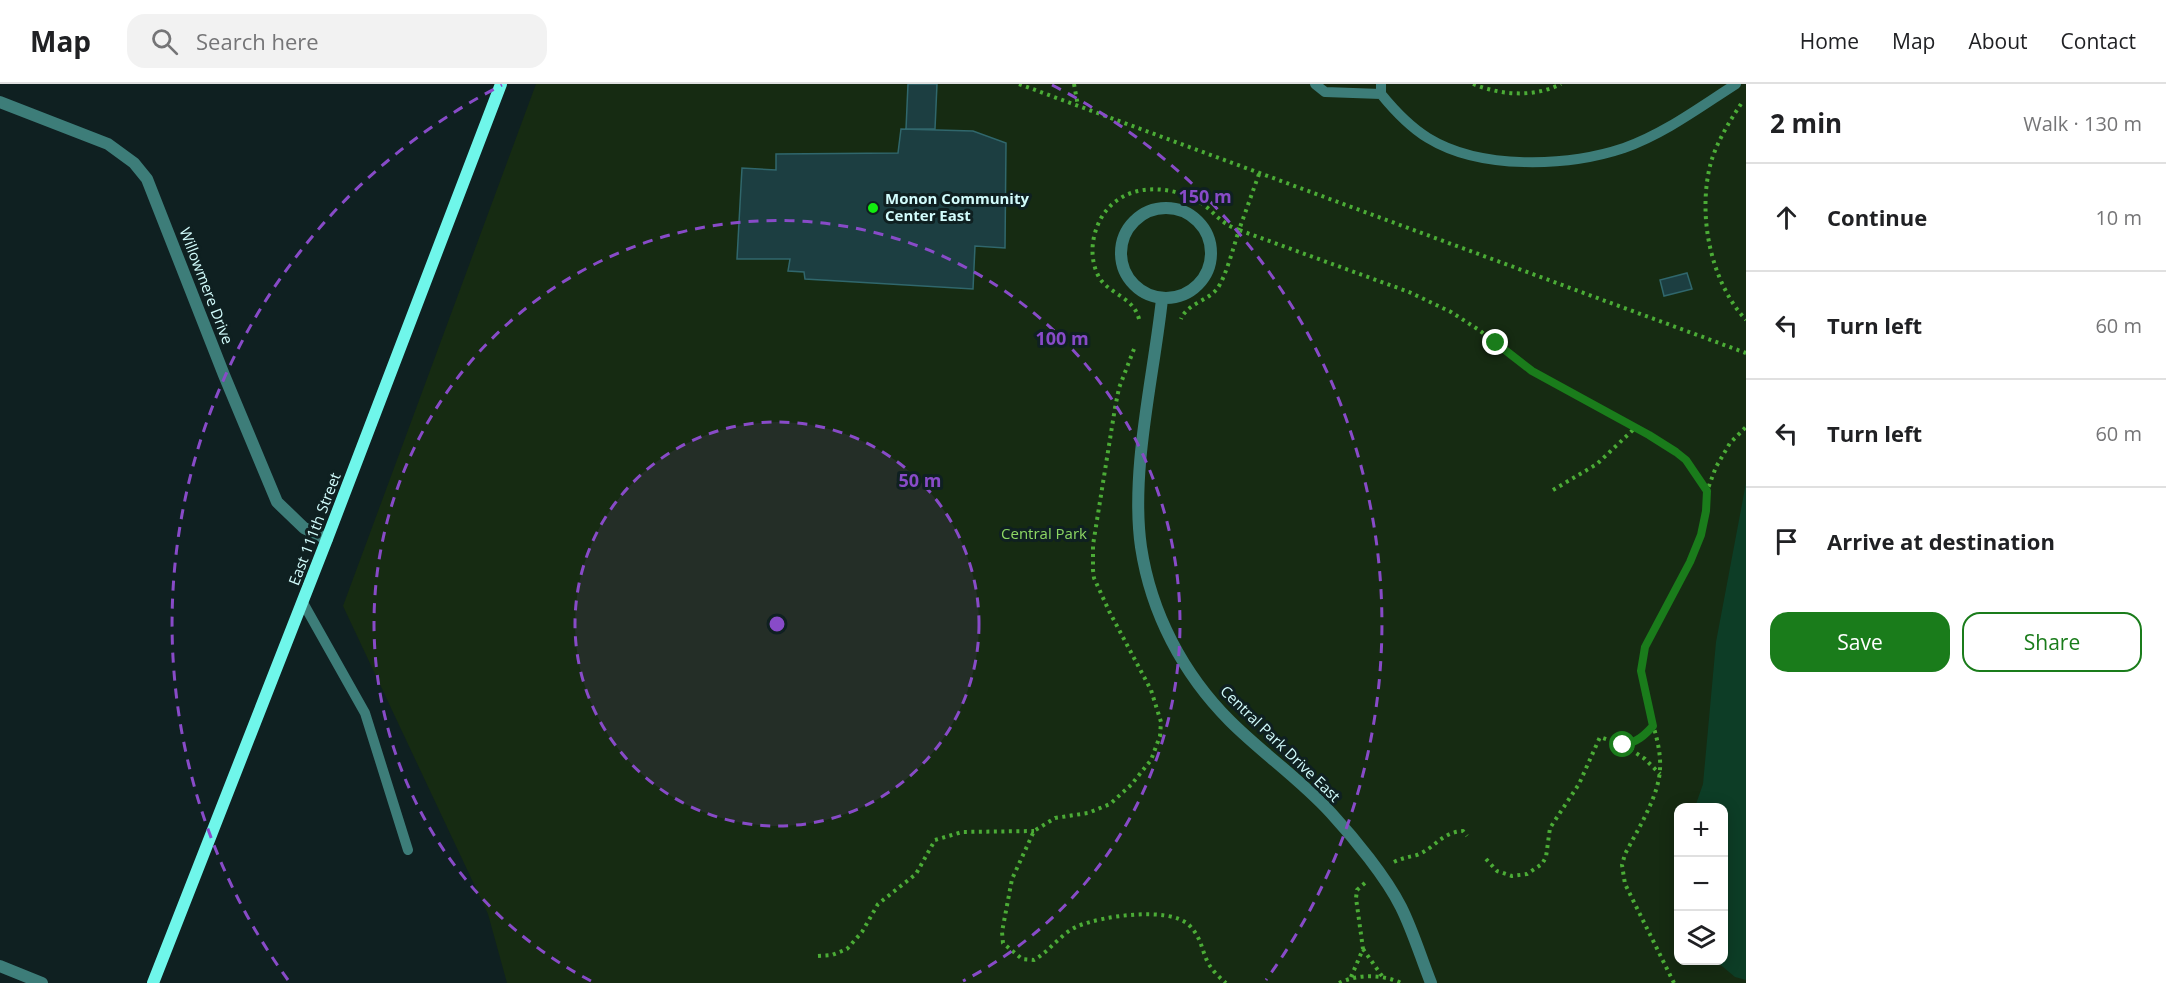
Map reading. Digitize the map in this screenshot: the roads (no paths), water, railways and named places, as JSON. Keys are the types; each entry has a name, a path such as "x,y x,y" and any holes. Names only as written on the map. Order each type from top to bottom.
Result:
{"main road":[{"name":"East 111th Street","path":"153,983 327,539 501,84"}],"street":[{"name":"Willowmere Drive","path":"0,102 108,144 134,163 147,179 277,502 304,528 327,539"},
{"path":"1161,208 1186,212 1197,220 1206,230 1212,255 1204,279 1196,288 1186,295 1162,299 1149,296 1138,289 1129,279 1123,267 1121,254 1128,229 1148,212 1161,208"},
{"name":"Central Park Drive East","path":"1162,299 1142,457 1139,523 1146,569 1160,616 1179,656 1207,695 1230,721 1330,812 1369,858 1400,905 1431,983"},
{"path":"0,966 42,983"}],"lane":[{"path":"1315,84 1325,92 1381,89 1395,111 1426,137 1464,154 1490,159 1545,161 1583,157 1625,147 1667,128 1736,84"},
{"path":"302,602 365,713 408,850"}],"place":[{"name":"Monon Community Center East","path":"873,208"}],"park label":[{"name":"Central Park","path":"1044,534"}]}
